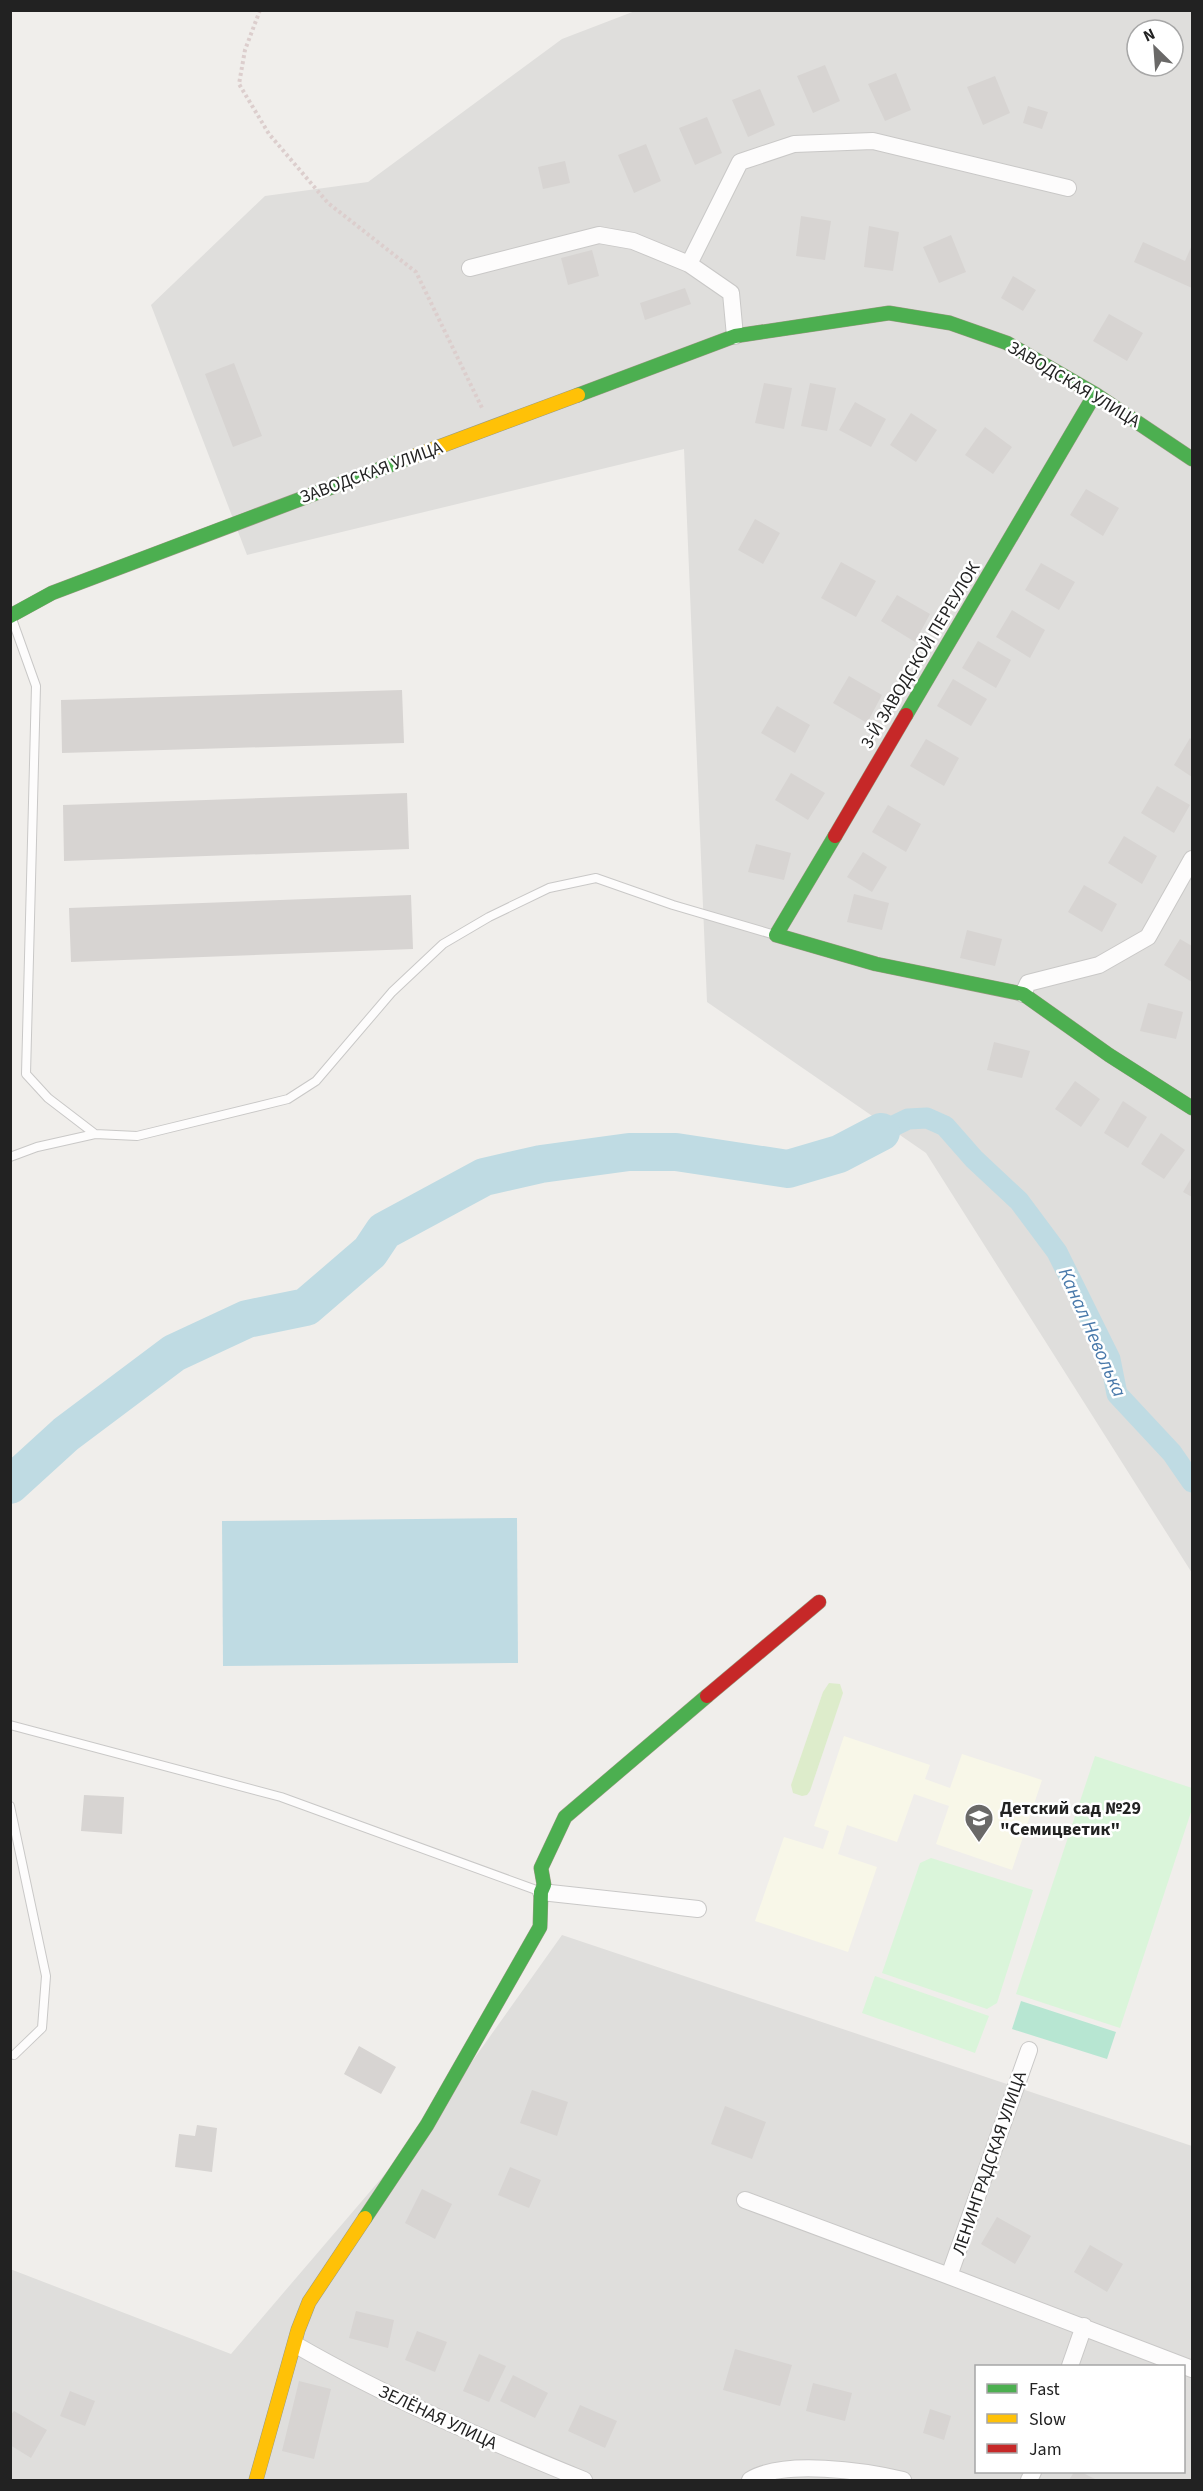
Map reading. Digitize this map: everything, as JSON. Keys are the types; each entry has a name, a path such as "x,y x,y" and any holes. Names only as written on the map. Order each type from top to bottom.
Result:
{"street":[{"path":"689,264 740,162 794,144 873,141 1068,188"},
{"path":"470,268 599,235 633,241 689,264 731,293 735,336"},
{"name":"ЗАВОДСКАЯ УЛИЦА","path":"10,616 52,593 735,336 889,313 950,323 1007,343 1095,394 1192,459"},
{"name":"3-Й ЗАВОДСКОЙ ПЕРЕУЛОК","path":"776,935 1095,394"},
{"path":"1023,994 1028,983 1099,965 1148,937 1192,859"},
{"path":"776,935 876,964 1023,994 1109,1055 1192,1108"},
{"path":"256,2481 281,2388 296,2345 298,2330 309,2302 427,2125 540,1927 541,1892 544,1885 541,1868 565,1816 819,1602"},
{"path":"541,1892 698,1909"},
{"name":"ЛЕНИНГРАДСКАЯ УЛИЦА","path":"949,2276 1029,2050"},
{"name":"ЛЕНИНГРАДСКАЯ УЛИЦА","path":"746,2200 1084,2326 1182,2365"},
{"path":"1071,2365 1084,2326"},
{"name":"ЗЕЛЁНАЯ УЛИЦА","path":"296,2345 475,2436 584,2481"},
{"path":"750,2481 760,2474 794,2468 859,2476 873,2473 903,2481"}],"lane":[{"path":"10,616 36,686 26,1074 48,1098 95,1134"},
{"path":"10,1157 37,1147 95,1134 137,1136 288,1099 316,1081 392,992 443,944 489,917 549,888 596,878 673,905 776,935"},
{"path":"10,1725 280,1797 541,1892"},
{"path":"10,1806 46,1976 42,2028 14,2055"}],"path":[{"path":"260,10 245,50 239,84 270,134 328,203 416,272 492,427"}],"shaded area":[{"path":"635,11 1192,11 1192,1573 926,1153 707,1002 684,449 247,555 151,305 265,196 368,182 562,39"},
{"name":"Детский сад №29 \"Семицветик\"","path":"844,1736 930,1765 925,1779 950,1788 962,1754 1042,1780 1012,1870 936,1844 949,1806 914,1794 897,1842 847,1825 838,1854 877,1867 848,1952 755,1921 784,1837 823,1849 829,1831 814,1826"},
{"path":"562,1935 1192,2146 1192,2480 11,2480 10,2269 231,2354 427,2125"}],"green space":[{"path":"829,1683 840,1684 843,1693 810,1791 807,1795 802,1796 793,1793 791,1785 823,1692"},
{"path":"1095,1756 1192,1788 1192,1809 1120,2028 1016,1994"},
{"path":"931,1858 1033,1890 997,2003 987,2009 882,1973 920,1863"},
{"path":"875,1976 989,2016 975,2053 862,2013"},
{"path":"1021,2001 1116,2032 1107,2059 1012,2029"}],"water":[{"path":"517,1518 518,1663 223,1666 222,1521"}],"building":[{"path":"825,65 840,101 813,113 797,76"},
{"path":"896,73 911,110 885,121 868,84"},
{"path":"995,76 1010,113 983,125 967,87"},
{"path":"760,89 775,125 748,137 732,100"},
{"path":"1028,106 1048,112 1042,129 1023,123"},
{"path":"707,117 722,153 695,165 679,128"},
{"path":"646,144 661,181 634,193 618,155"},
{"path":"565,161 570,183 543,189 538,167"},
{"path":"801,216 831,221 825,260 796,256"},
{"path":"869,226 899,232 893,271 864,267"},
{"path":"951,235 966,272 939,283 923,247"},
{"path":"1143,242 1185,261 1192,245 1192,288 1134,262"},
{"path":"592,250 599,276 568,285 561,258"},
{"path":"1013,276 1036,290 1023,311 1001,298"},
{"path":"685,288 691,304 645,320 640,303"},
{"path":"1109,314 1143,333 1127,361 1093,341"},
{"path":"234,363 262,436 233,447 205,374"},
{"path":"764,383 792,388 784,429 755,423"},
{"path":"810,383 836,388 827,431 801,426"},
{"path":"855,402 886,419 871,447 839,430"},
{"path":"911,413 937,430 916,462 890,445"},
{"path":"985,427 1012,447 993,474 965,455"},
{"path":"1086,489 1119,508 1103,536 1070,515"},
{"path":"755,519 780,533 763,564 738,550"},
{"path":"841,562 876,581 856,617 821,598"},
{"path":"1041,563 1075,582 1059,610 1025,590"},
{"path":"897,595 930,614 915,642 881,621"},
{"path":"1012,610 1045,630 1030,658 996,637"},
{"path":"978,641 1011,660 996,688 962,668"},
{"path":"849,676 882,695 867,723 833,703"},
{"path":"953,679 987,699 971,726 937,706"},
{"path":"402,690 404,743 62,753 61,700"},
{"path":"777,706 810,725 795,753 761,733"},
{"path":"1190,738 1192,740 1192,777 1174,765"},
{"path":"926,739 959,758 944,786 910,766"},
{"path":"791,773 825,793 808,820 775,800"},
{"path":"1157,786 1190,805 1174,833 1141,813"},
{"path":"407,793 409,849 64,861 63,805"},
{"path":"888,805 921,824 906,852 872,832"},
{"path":"1124,836 1157,856 1142,884 1108,863"},
{"path":"756,844 791,853 784,880 748,872"},
{"path":"863,852 887,867 872,892 847,877"},
{"path":"1084,885 1117,904 1102,932 1068,912"},
{"path":"854,894 889,903 882,930 847,922"},
{"path":"411,895 413,949 71,962 69,908"},
{"path":"967,930 1002,939 995,966 960,958"},
{"path":"1180,939 1192,946 1192,982 1164,965"},
{"path":"1148,1003 1183,1012 1176,1039 1140,1031"},
{"path":"994,1042 1030,1051 1022,1078 987,1070"},
{"path":"1075,1081 1100,1099 1081,1127 1055,1109"},
{"path":"1123,1101 1147,1117 1128,1148 1104,1133"},
{"path":"1161,1133 1185,1150 1164,1179 1141,1164"},
{"path":"1192,1177 1192,1197 1183,1192"},
{"path":"84,1795 124,1797 122,1834 81,1831"},
{"path":"359,2046 396,2067 381,2094 344,2074"},
{"path":"532,2090 568,2102 557,2136 520,2123"},
{"path":"725,2106 766,2122 752,2159 711,2144"},
{"path":"197,2125 217,2128 212,2172 175,2167 179,2134 195,2136"},
{"path":"510,2167 541,2180 529,2208 498,2195"},
{"path":"422,2189 452,2204 435,2239 405,2223"},
{"path":"997,2217 1031,2236 1015,2264 981,2244"},
{"path":"1090,2245 1123,2264 1107,2292 1074,2272"},
{"path":"356,2311 394,2320 388,2348 349,2338"},
{"path":"417,2331 447,2342 435,2372 405,2360"},
{"path":"735,2349 792,2365 780,2406 723,2390"},
{"path":"479,2354 506,2366 489,2402 463,2391"},
{"path":"513,2375 548,2393 535,2418 500,2401"},
{"path":"299,2381 331,2389 314,2459 282,2451"},
{"path":"813,2383 852,2393 845,2421 806,2411"},
{"path":"70,2391 95,2401 85,2426 60,2416"},
{"path":"580,2405 617,2421 605,2448 568,2431"},
{"path":"930,2409 951,2416 944,2440 923,2433"},
{"path":"14,2411 47,2430 31,2458 10,2445 10,2416"},
{"path":"1073,2473 1083,2473 1097,2480 1069,2480"}],"waterway":[{"name":"Канал Неволька","path":"881,1132 908,1119 927,1118 945,1126 974,1159 1019,1201 1057,1252 1110,1359 1117,1394 1172,1453 1192,1482"},
{"path":"10,1485 66,1434 174,1353 247,1319 306,1307 370,1252 384,1231 484,1177 541,1164 629,1152 676,1152 788,1169 839,1154 881,1132"}],"traffic: fast":[{"path":"578,395 735,336 889,313 950,323 1007,343 1095,394 1192,459"},
{"path":"906,715 1095,394"},
{"path":"10,616 52,593 409,458"},
{"path":"835,836 776,935 876,964 1023,994 1109,1055 1192,1108"},
{"path":"365,2218 427,2125 540,1927 541,1892 544,1885 541,1868 565,1817 707,1696"}],"traffic: slow":[{"path":"409,458 578,395"},
{"path":"256,2480 298,2330 309,2302 365,2218"}],"traffic: jam":[{"path":"835,836 906,715"},
{"path":"707,1696 819,1602"}],"place":[{"name":"Детский сад №29 \"Семицветик\"","path":"979,1844"}]}
